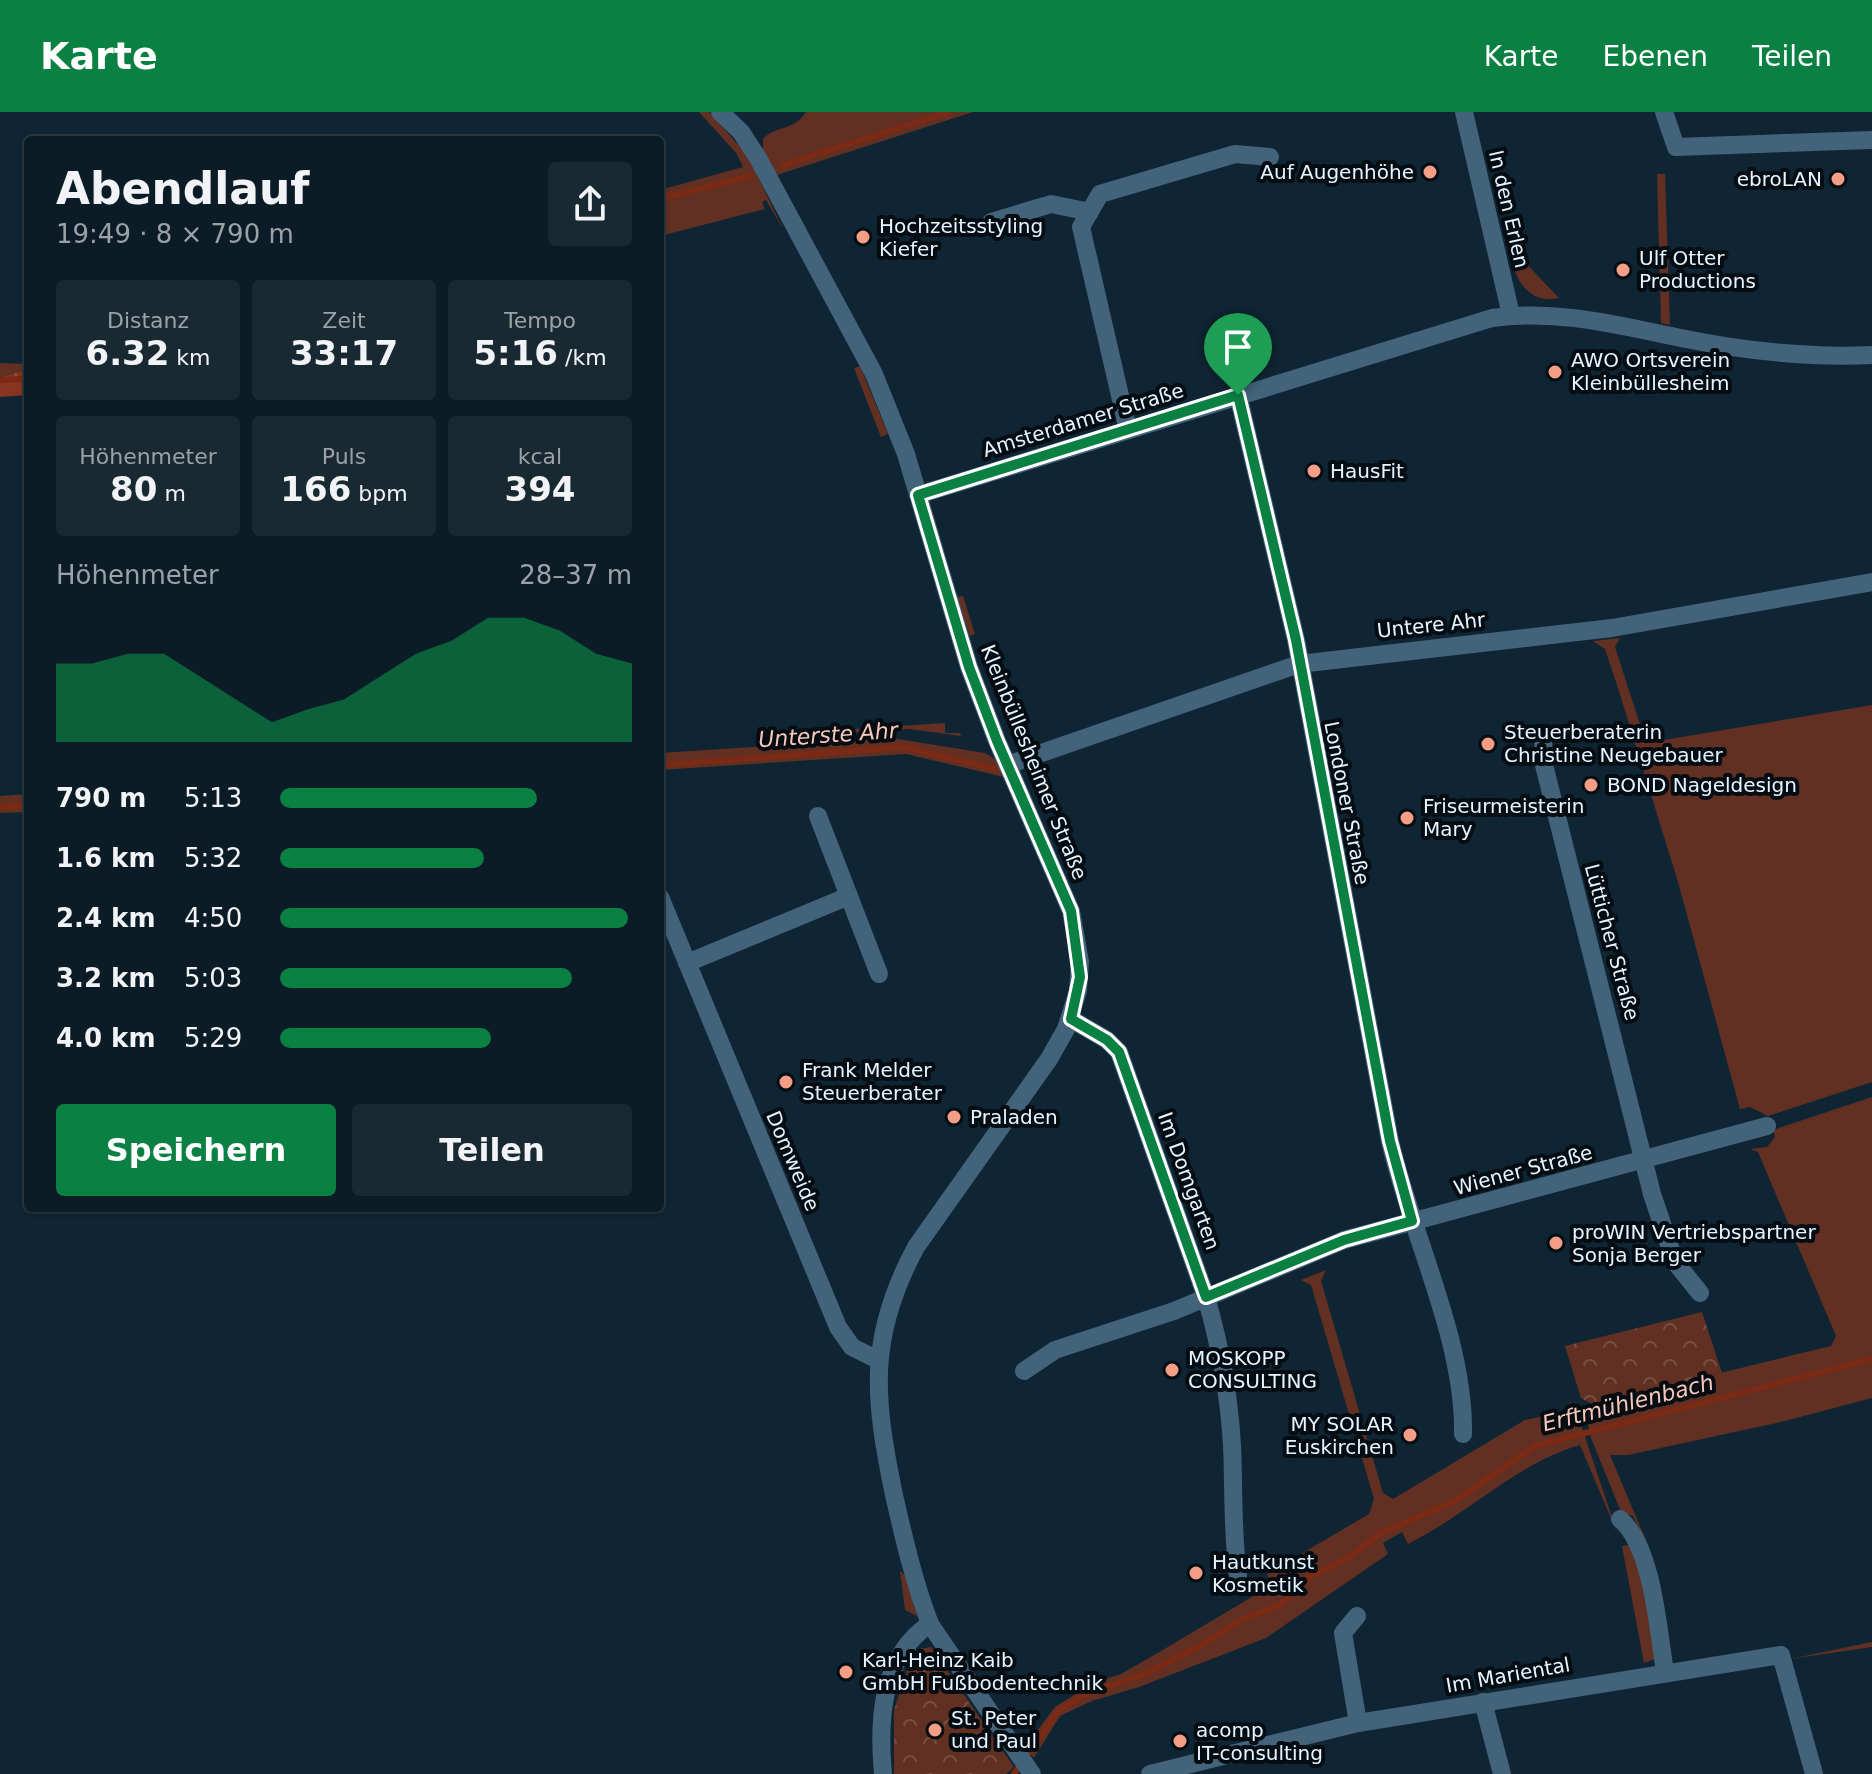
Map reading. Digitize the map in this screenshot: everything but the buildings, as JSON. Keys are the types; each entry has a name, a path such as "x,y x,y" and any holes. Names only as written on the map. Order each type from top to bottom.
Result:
{"street":[{"name":"Kleinbüllesheimer Straße","path":"720,112 758,158 863,354 906,454 959,634 1007,765 1064,893 1075,927 1080,977 1071,1019 1049,1059 916,1247 891,1304 878,1360 876,1393 905,1547 930,1624 1027,1766"},
{"name":"In den Erlen","path":"1464,112 1511,315"},
{"path":"1664,112 1676,147 1872,140"},
{"path":"1128,430 1081,227 1100,194 1235,154 1270,157"},
{"path":"991,222 1051,204 1090,212"},
{"name":"Amsterdamer Straße","path":"918,495 1468,323 1511,315 1591,318 1696,341 1777,353 1872,355"},
{"name":"Londoner Straße","path":"1238,395 1299,664 1390,1141 1412,1221"},
{"name":"Untere Ahr","path":"1007,765 1299,664 1612,628 1872,582"},
{"name":"Lütticher Straße","path":"1543,734 1544,765 1646,1159"},
{"path":"818,816 879,974"},
{"path":"687,963 849,896"},
{"name":"Domweide","path":"664,907 838,1327 852,1347 878,1360"},
{"name":"Im Domgarten","path":"1071,1019 1107,1040 1119,1052 1206,1297 1216,1332 1230,1416 1232,1538 1238,1576"},
{"name":"Wiener Straße","path":"1024,1371 1055,1350 1206,1297 1344,1240 1767,1126"},
{"path":"1646,1159 1652,1194 1675,1262 1700,1293"},
{"path":"1412,1221 1464,1396 1463,1434"},
{"path":"1620,1519 1630,1527 1644,1556 1665,1672"},
{"path":"1357,1616 1343,1633 1358,1723"},
{"path":"883,1774 882,1716 886,1690 904,1646 930,1624"},
{"name":"Im Mariental","path":"1150,1774 1209,1767 1358,1723 1781,1655 1814,1774"},
{"path":"1483,1702 1502,1774"}],"green space":[{"path":"699,112 709,112 748,156 783,229 766,200 762,202 765,209 664,235 664,189 743,167 737,154"},
{"path":"806,112 973,112 777,175 763,151 763,139 796,122"},
{"path":"1657,174 1665,174 1670,325 1661,323"},
{"path":"1513,254 1519,256 1559,298 1540,298 1526,289 1513,266 1510,257"},
{"path":"0,363 24,364 24,371 0,377"},
{"path":"860,366 888,434 881,437 854,368"},
{"path":"24,371 24,395 0,397 0,377"},
{"path":"963,596 975,634 970,636 956,597"},
{"path":"1620,638 1615,647 1646,743 1872,705 1872,1082 1768,1116 1750,1107 1740,1109 1678,882 1618,688 1605,649 1593,641"},
{"path":"994,657 994,669 1017,733 1008,728 989,660"},
{"path":"959,722 945,723 945,733 960,733 961,736 909,729 840,733 839,730"},
{"path":"892,738 985,753 998,761 1004,777 906,754 664,770 664,753"},
{"path":"24,794 24,812 0,813 0,796"},
{"path":"1872,1097 1872,1398 1781,1422 1628,1455 1610,1455 1650,1550 1633,1516 1621,1512 1591,1438 1584,1406 1831,1346 1836,1336 1758,1152 1750,1149 1767,1147 1775,1137 1773,1130"},
{"path":"1326,1270 1321,1281 1383,1493 1393,1499 1525,1420 1563,1412 1570,1402 1579,1419 1618,1535 1580,1445 1557,1453 1514,1476 1408,1544 1402,1532 1383,1543 1388,1554 1266,1638 1139,1687 1092,1701 1060,1716 1034,1758 1025,1747 1055,1707 1093,1683 1121,1674 1272,1585 1267,1574 1369,1514 1374,1499 1311,1285 1301,1280"},
{"path":"1702,1312 1722,1373 1592,1404 1581,1398 1565,1346"},
{"path":"1629,1545 1642,1573 1655,1659 1644,1663 1622,1546"},
{"path":"900,1571 905,1575 917,1616 905,1610"},
{"path":"1872,1642 1872,1647 1790,1659"},
{"path":"931,1647 1014,1767 1006,1774 894,1774 894,1710 914,1650"}],"waterway":[{"path":"783,165 949,112"},
{"path":"664,198 751,176"},
{"path":"0,380 21,379"},
{"name":"Unterste Ahr","path":"664,765 904,747 996,769"},
{"name":"Unterste Ahr","path":"0,807 24,805"},
{"name":"Erftmühlenbach","path":"1014,1774 1059,1710 1091,1692 1145,1674 1241,1620 1280,1605 1311,1576 1348,1558 1381,1533 1455,1501 1535,1446 1872,1359"}],"place":[{"name":"Auf Augenhöhe","path":"1430,172"},
{"name":"ebroLAN","path":"1838,179"},
{"name":"Hochzeitsstyling Kiefer","path":"863,237"},
{"name":"Ulf Otter Productions","path":"1623,270"},
{"name":"AWO Ortsverein Kleinbüllesheim","path":"1555,372"},
{"name":"HausFit","path":"1314,471"},
{"name":"Steuerberaterin Christine Neugebauer","path":"1488,744"},
{"name":"BOND Nageldesign","path":"1591,785"},
{"name":"Friseurmeisterin Mary","path":"1407,818"},
{"name":"Frank Melder Steuerberater","path":"786,1082"},
{"name":"Praladen","path":"954,1117"},
{"name":"proWIN Vertriebspartner Sonja Berger","path":"1556,1243"},
{"name":"MOSKOPP CONSULTING","path":"1172,1370"},
{"name":"MY SOLAR Euskirchen","path":"1410,1435"},
{"name":"Hautkunst Kosmetik","path":"1196,1573"},
{"name":"Karl-Heinz Kaib GmbH Fußbodentechnik","path":"846,1672"},
{"name":"St. Peter und Paul","path":"935,1730"},
{"name":"acomp IT-consulting","path":"1180,1741"}],"route":[{"path":"1238,395 1296,640 1302,687 1390,1141 1402,1195 1412,1221 1344,1240 1206,1297 1119,1052 1107,1040 1071,1019 1078,991 1080,962 1071,911 997,741 969,667 918,495 1238,395"}]}
